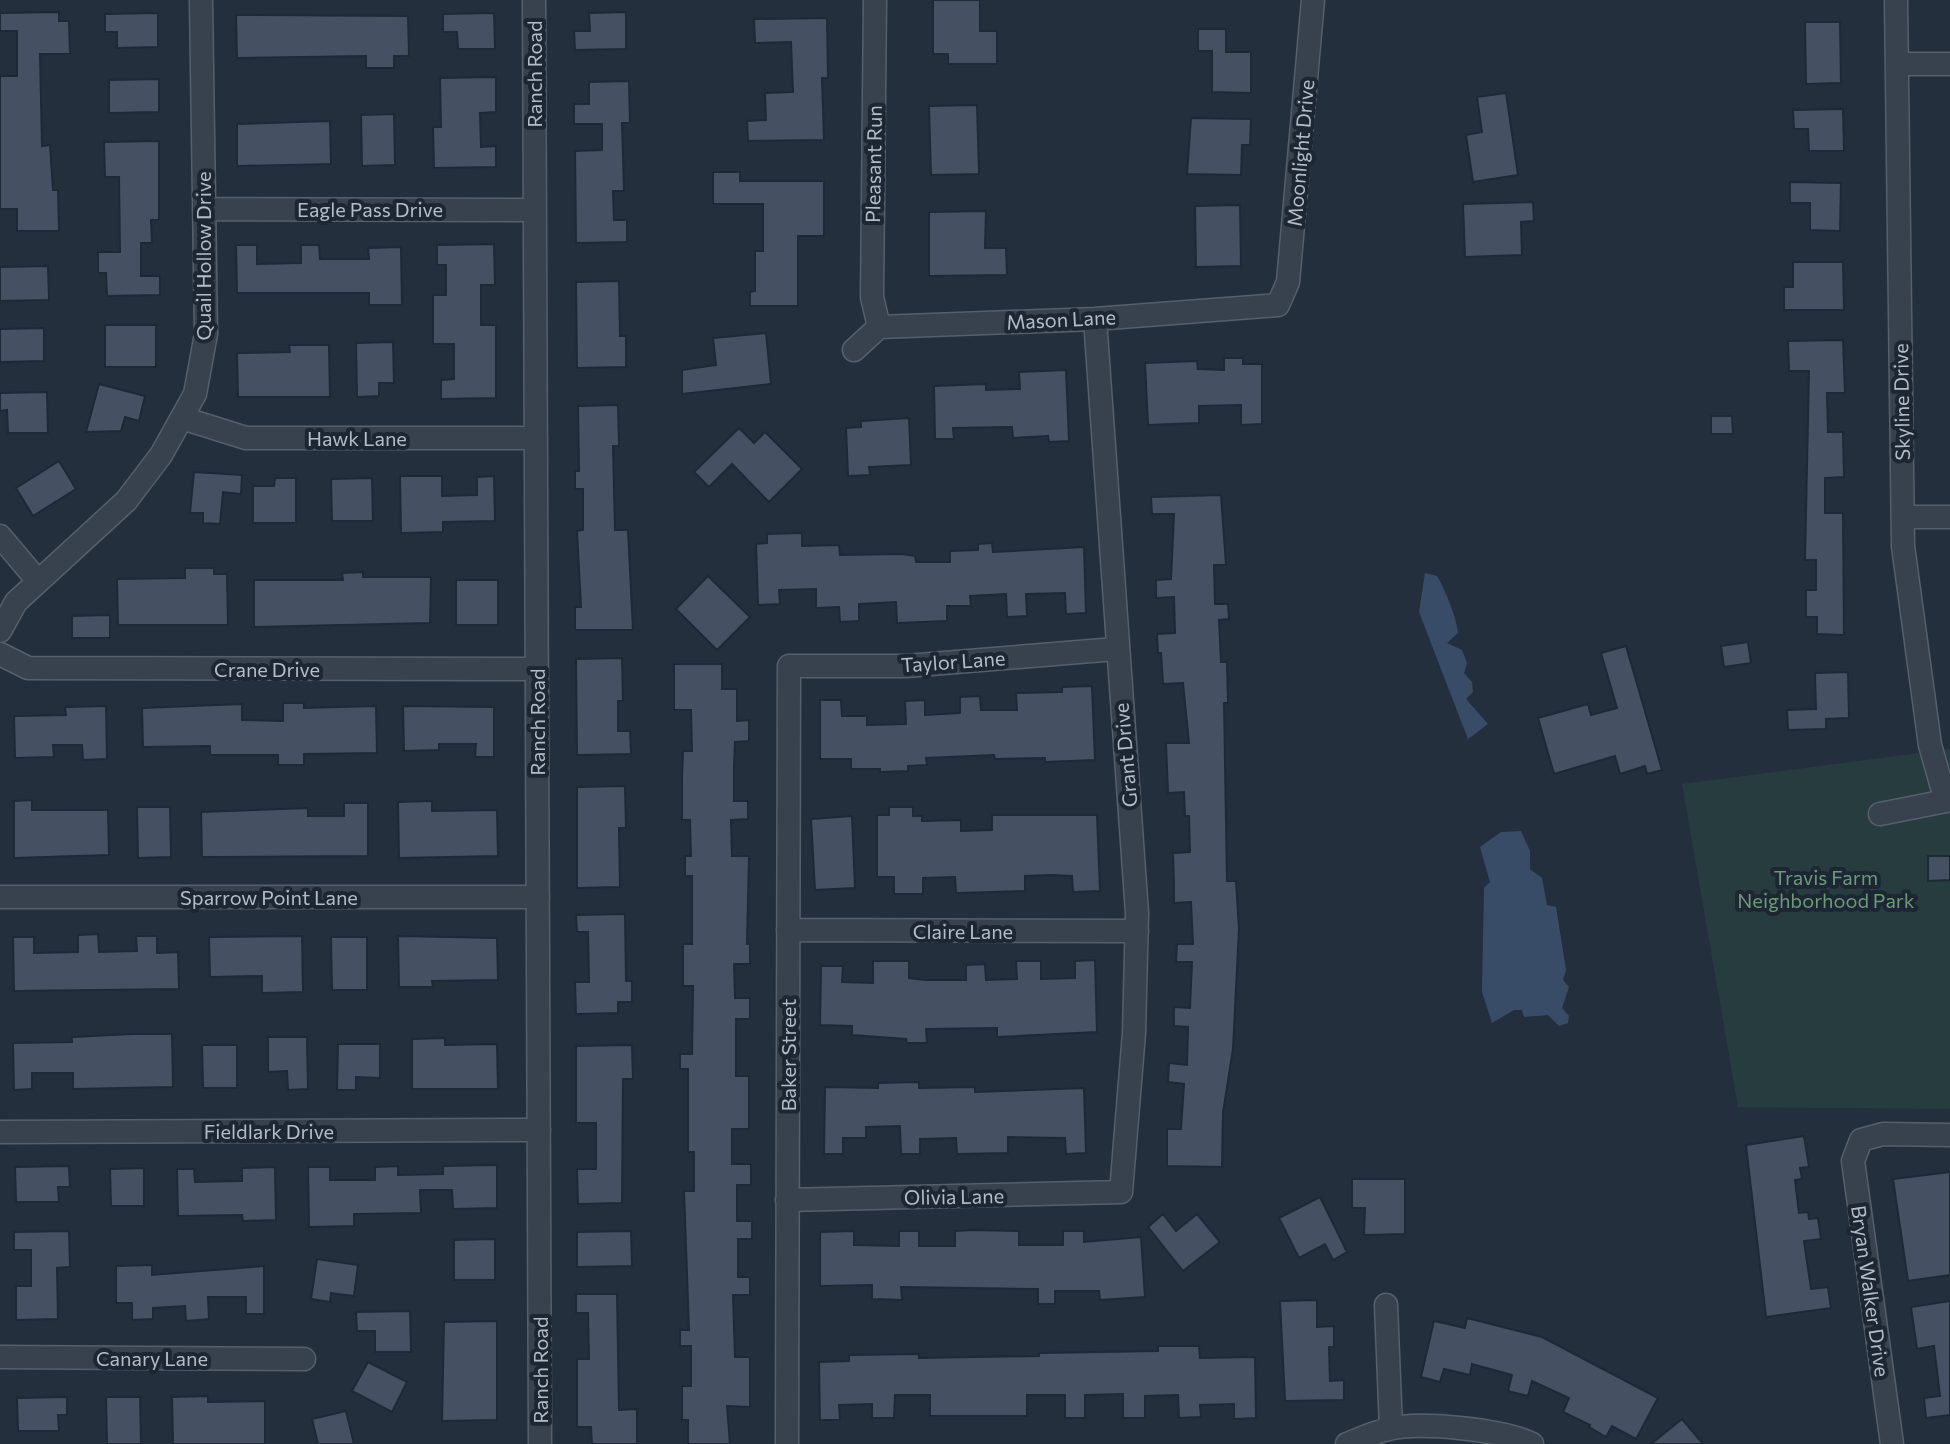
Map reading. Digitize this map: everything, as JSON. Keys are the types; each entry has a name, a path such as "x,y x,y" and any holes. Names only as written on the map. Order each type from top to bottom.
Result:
{"street":[{"name":"Quail Hollow Drive","path":"0,631 16,602 126,501 161,455 195,394 206,334 201,0"},
{"name":"Ranch Road","path":"534,0 540,1444"},
{"name":"Pleasant Run","path":"875,0 872,297 879,327"},
{"name":"Moonlight Drive","path":"1278,305 1288,282 1313,0"},
{"name":"Skyline Drive","path":"1880,814 1946,801 1930,745 1903,517 1896,0"},
{"path":"1898,64 1950,64"},
{"name":"Eagle Pass Drive","path":"204,209 535,210"},
{"name":"Mason Lane","path":"879,327 1095,319 1278,305"},
{"name":"Grant Drive","path":"1095,319 1137,931 1134,1033 1121,1192"},
{"path":"854,350 879,327"},
{"name":"Hawk Lane","path":"182,418 246,438 536,438"},
{"path":"1903,517 1950,517"},
{"path":"0,536 38,581"},
{"name":"Taylor Lane","path":"789,666 907,666 1116,649"},
{"name":"Crane Drive","path":"0,654 28,668 537,669"},
{"name":"Baker Street","path":"787,1444 789,666"},
{"name":"Sparrow Point Lane","path":"0,897 538,897"},
{"name":"Claire Lane","path":"788,930 1137,931"},
{"name":"Fieldlark Drive","path":"0,1132 539,1130"},
{"name":"Bryan Walker Drive","path":"1892,1444 1853,1161 1861,1140 1883,1134 1950,1135"},
{"name":"Olivia Lane","path":"787,1200 1121,1192"},
{"path":"1386,1305 1391,1428"},
{"name":"Canary Lane","path":"0,1357 304,1359"},
{"path":"1347,1444 1391,1428 1467,1428 1521,1438 1532,1444"}],"green space":[{"name":"Travis Farm Neighborhood Park","path":"1950,749 1950,1109 1738,1107 1682,784"}],"water":[{"path":"1425,573 1437,576 1447,596 1458,633 1447,643 1462,650 1467,663 1464,673 1472,682 1473,692 1466,699 1488,724 1468,739 1419,612"},
{"path":"1521,831 1530,851 1530,869 1542,878 1547,905 1556,907 1566,970 1563,980 1569,987 1562,1008 1569,1016 1568,1023 1559,1026 1548,1015 1524,1017 1522,1010 1514,1010 1492,1023 1482,992 1484,888 1490,882 1480,847 1501,832"}],"building":[{"path":"933,0 980,0 980,31 997,31 997,64 948,64 948,54 933,54"},
{"path":"59,12 59,21 69,21 70,54 40,54 42,146 50,145 53,190 58,190 59,231 17,231 17,209 0,209 0,76 17,76 17,31 0,31 0,13"},
{"path":"626,12 626,49 575,50 574,31 590,31 589,13"},
{"path":"158,13 158,47 117,48 117,32 105,32 105,14"},
{"path":"494,13 495,49 458,49 457,32 443,32 443,14"},
{"path":"236,15 408,16 409,56 394,56 394,68 366,68 366,56 237,58"},
{"path":"827,18 828,78 822,78 824,140 748,141 747,121 766,120 765,93 793,92 791,42 755,43 754,19"},
{"path":"1805,22 1840,22 1841,83 1806,84"},
{"path":"1198,29 1226,29 1226,52 1251,52 1251,93 1212,92 1212,51 1198,51"},
{"path":"496,77 496,112 480,113 481,147 496,146 496,167 434,168 433,127 441,127 440,78"},
{"path":"159,79 159,112 109,113 109,80"},
{"path":"629,81 630,123 622,123 624,191 613,191 614,220 627,220 627,242 576,243 575,151 602,150 602,124 574,124 574,104 589,104 589,82"},
{"path":"1506,93 1518,175 1473,182 1466,135 1482,132 1477,97"},
{"path":"977,105 979,174 931,175 929,106"},
{"path":"1843,109 1844,151 1809,151 1808,129 1794,129 1793,110"},
{"path":"394,114 395,165 362,166 361,115"},
{"path":"1191,118 1251,119 1250,145 1242,145 1241,175 1187,174"},
{"path":"330,121 331,164 237,166 237,124"},
{"path":"159,141 159,220 151,220 152,243 141,243 141,276 160,276 160,295 107,296 106,273 98,273 98,252 120,252 119,177 105,177 104,142"},
{"path":"713,172 740,172 740,181 824,181 824,236 798,236 798,306 750,306 750,292 755,291 755,251 763,251 763,204 713,204"},
{"path":"1790,182 1841,183 1840,231 1810,230 1810,203 1790,203"},
{"path":"1533,202 1534,221 1521,222 1522,255 1465,257 1463,204"},
{"path":"1240,205 1241,266 1196,267 1195,206"},
{"path":"986,211 985,248 1006,248 1007,275 929,276 929,212"},
{"path":"494,244 495,285 481,285 481,325 496,325 496,398 441,399 441,380 454,379 454,344 433,344 433,295 446,295 446,265 437,265 437,245"},
{"path":"236,245 257,245 257,264 301,263 301,245 319,245 320,259 369,259 368,248 401,247 402,305 369,305 369,293 237,293"},
{"path":"1793,262 1843,262 1844,310 1784,310 1784,287 1793,287"},
{"path":"48,266 49,300 0,301 0,267"},
{"path":"619,281 620,336 626,336 626,367 577,368 576,282"},
{"path":"105,325 156,325 156,367 105,367"},
{"path":"44,328 44,361 0,362 0,329"},
{"path":"766,333 771,384 682,394 682,370 716,365 713,338"},
{"path":"1843,340 1845,393 1827,393 1828,432 1843,432 1844,477 1825,478 1825,513 1843,513 1844,635 1817,634 1817,617 1806,617 1806,590 1816,590 1816,560 1805,560 1809,371 1789,371 1788,341"},
{"path":"393,342 394,383 379,383 379,396 357,397 356,343"},
{"path":"289,345 329,345 330,397 238,397 237,353 290,352"},
{"path":"1224,358 1243,358 1243,364 1262,364 1262,424 1241,425 1241,405 1199,406 1199,423 1148,425 1145,363 1197,361 1198,369 1224,370"},
{"path":"1066,370 1069,441 1049,442 1048,436 1013,438 1012,427 953,428 954,439 935,439 934,386 986,384 986,390 1020,389 1019,372"},
{"path":"99,384 145,396 139,421 125,417 121,431 86,432"},
{"path":"47,392 48,433 8,433 7,410 0,411 0,393"},
{"path":"618,405 619,446 613,446 615,530 628,530 633,630 575,630 575,607 581,607 577,531 583,530 583,489 575,489 575,471 579,471 578,406"},
{"path":"1711,416 1732,416 1733,434 1711,434"},
{"path":"909,418 911,465 869,467 870,475 848,476 846,428 861,427 861,421"},
{"path":"739,428 754,443 765,432 802,469 769,502 732,464 709,487 694,472"},
{"path":"59,461 76,489 33,516 16,488"},
{"path":"194,472 242,475 241,494 223,492 220,524 203,523 203,513 190,513"},
{"path":"400,476 442,476 442,496 477,495 477,477 494,476 495,521 443,522 443,532 401,533"},
{"path":"275,478 296,478 296,523 253,523 253,486 274,486"},
{"path":"372,478 373,521 332,521 331,479"},
{"path":"1221,495 1226,565 1214,565 1215,604 1228,604 1229,619 1219,620 1221,662 1227,662 1228,703 1224,703 1227,881 1236,881 1239,929 1233,1049 1223,1112 1222,1167 1167,1166 1167,1129 1181,1129 1184,1084 1168,1082 1169,1063 1187,1065 1188,1027 1174,1026 1174,1007 1190,1008 1192,962 1176,962 1177,944 1193,944 1191,902 1174,903 1173,853 1190,852 1189,816 1185,816 1184,792 1168,793 1166,743 1189,743 1183,683 1163,684 1161,653 1158,653 1157,634 1175,633 1174,597 1156,598 1156,580 1171,579 1174,514 1152,514 1151,497"},
{"path":"802,533 802,546 839,545 840,555 903,554 915,556 916,562 950,562 950,551 978,550 978,544 992,543 993,552 1084,547 1086,613 1066,614 1065,593 1026,594 1027,616 1007,617 1006,594 970,596 971,606 947,606 947,621 897,623 896,602 859,604 859,621 840,622 839,607 816,608 816,589 779,590 780,604 758,605 756,544 767,543 767,534"},
{"path":"185,568 214,568 214,574 227,574 228,625 118,625 117,579 185,578"},
{"path":"363,572 363,577 431,577 430,623 254,627 254,580 343,580 342,573"},
{"path":"708,576 750,617 717,650 676,609"},
{"path":"456,580 498,580 498,625 456,625"},
{"path":"110,615 110,638 72,638 72,616"},
{"path":"1748,642 1751,663 1724,667 1721,646"},
{"path":"1626,646 1662,770 1647,774 1645,766 1620,774 1615,756 1554,774 1538,718 1588,704 1591,715 1617,708 1601,653"},
{"path":"622,658 623,701 618,701 618,731 630,731 631,754 577,755 576,659"},
{"path":"674,664 722,664 722,689 737,689 737,721 749,720 749,741 735,742 734,766 734,801 748,801 748,819 731,820 732,856 749,856 747,944 750,944 750,964 734,964 735,998 750,998 750,1019 736,1019 736,1076 749,1076 749,1129 732,1129 732,1164 751,1164 751,1185 737,1185 737,1221 752,1221 752,1239 738,1239 738,1277 750,1277 750,1295 733,1295 735,1357 750,1357 750,1407 727,1406 730,1444 688,1444 688,1420 682,1420 682,1386 691,1386 691,1346 680,1346 680,1330 689,1330 684,1191 694,1191 694,1152 688,1152 688,1069 680,1069 680,1054 692,1054 693,986 683,986 683,944 692,944 692,876 685,876 685,856 691,856 690,820 682,820 682,778 683,751 692,751 691,710 674,710"},
{"path":"1848,672 1849,718 1826,719 1826,729 1788,730 1787,710 1816,709 1815,673"},
{"path":"1092,686 1095,760 1045,762 1045,758 995,759 994,755 926,758 927,765 908,766 908,771 880,772 880,769 851,769 851,759 820,759 820,700 841,700 842,716 867,716 867,725 906,724 905,701 925,700 925,715 960,713 960,697 980,696 981,710 1017,710 1016,693 1062,692 1062,687"},
{"path":"283,703 304,703 304,708 376,706 377,753 304,754 304,765 278,765 278,755 210,755 210,746 143,747 142,708 242,704 242,720 283,721"},
{"path":"106,706 107,759 83,760 82,745 53,745 54,757 15,758 14,716 66,715 65,707"},
{"path":"403,706 494,707 494,757 475,757 476,744 439,744 439,750 404,751"},
{"path":"625,786 626,828 619,828 620,887 577,888 577,787"},
{"path":"32,800 32,810 108,810 109,855 14,858 14,801"},
{"path":"432,801 432,811 497,810 498,856 399,858 398,802"},
{"path":"344,803 368,803 368,856 202,857 201,812 308,808 308,816 344,816"},
{"path":"137,807 170,807 171,857 138,858"},
{"path":"889,807 913,807 913,816 922,816 922,821 961,820 961,831 992,830 992,815 1097,815 1100,891 1073,892 1072,876 1051,875 1025,876 1025,891 956,893 955,877 923,878 923,894 894,894 894,877 877,877 877,815 889,815"},
{"path":"852,816 855,888 815,890 811,819"},
{"path":"1928,856 1950,856 1950,880 1928,881"},
{"path":"625,914 626,981 632,981 632,1002 618,1002 618,1013 576,1014 575,982 589,982 588,932 577,932 576,915"},
{"path":"98,934 99,952 137,951 136,936 157,936 157,953 178,952 179,989 14,991 13,937 34,937 34,953 78,952 78,935"},
{"path":"302,936 303,992 262,993 262,976 210,977 209,937"},
{"path":"398,936 497,938 498,980 432,981 433,987 399,987"},
{"path":"331,937 367,937 367,990 332,990"},
{"path":"1095,960 1097,1032 997,1037 997,1028 926,1029 927,1043 907,1043 906,1039 852,1035 852,1026 820,1025 821,966 843,966 842,982 873,983 873,961 909,961 909,978 926,980 966,980 966,965 985,964 986,980 1017,979 1016,961 1041,961 1041,979 1075,978 1075,961"},
{"path":"172,1034 173,1087 73,1089 73,1073 32,1073 32,1089 14,1090 13,1043 72,1042 72,1037"},
{"path":"268,1037 307,1037 308,1089 288,1090 287,1071 268,1072"},
{"path":"445,1038 445,1045 497,1044 498,1089 412,1089 412,1039"},
{"path":"338,1044 380,1044 380,1078 356,1077 356,1090 337,1090"},
{"path":"202,1045 237,1045 237,1088 203,1088"},
{"path":"632,1045 633,1079 623,1079 622,1203 578,1204 577,1169 596,1169 596,1123 576,1123 576,1046"},
{"path":"919,1082 919,1088 975,1087 975,1092 1084,1088 1086,1153 1066,1154 1065,1138 1008,1137 1008,1153 957,1154 956,1138 920,1139 920,1154 901,1154 900,1126 866,1127 866,1138 843,1138 843,1154 824,1154 825,1087 878,1088 878,1083"},
{"path":"1804,1136 1809,1167 1800,1168 1802,1179 1795,1180 1799,1213 1808,1212 1809,1219 1818,1218 1821,1239 1804,1241 1811,1289 1828,1287 1831,1308 1766,1317 1746,1145"},
{"path":"497,1165 497,1208 453,1209 452,1190 420,1190 421,1213 354,1214 354,1226 309,1227 308,1167 330,1167 330,1180 375,1180 375,1167 398,1166 398,1175 443,1174 443,1166"},
{"path":"69,1166 70,1187 58,1187 59,1202 16,1202 15,1167"},
{"path":"275,1167 276,1220 243,1221 242,1215 178,1216 177,1169 194,1169 195,1182 242,1181 242,1168"},
{"path":"144,1168 144,1206 111,1206 110,1169"},
{"path":"1950,1172 1950,1275 1908,1281 1893,1179"},
{"path":"1352,1179 1405,1179 1405,1234 1364,1235 1365,1208 1352,1208"},
{"path":"1320,1197 1347,1252 1333,1260 1325,1244 1299,1258 1279,1218"},
{"path":"1163,1214 1176,1231 1197,1214 1220,1242 1183,1271 1148,1227"},
{"path":"69,1231 70,1267 57,1268 58,1319 16,1320 16,1286 31,1286 31,1250 14,1250 14,1232"},
{"path":"631,1231 632,1266 577,1267 577,1232"},
{"path":"854,1231 854,1245 899,1246 899,1231 919,1231 919,1246 955,1246 955,1231 1019,1231 1019,1245 1063,1245 1063,1231 1084,1231 1084,1242 1141,1237 1145,1297 1100,1300 1099,1291 1055,1291 1055,1304 1038,1304 1038,1289 901,1287 902,1300 872,1299 872,1285 820,1286 820,1232"},
{"path":"495,1239 495,1280 454,1280 454,1240"},
{"path":"317,1259 358,1265 354,1296 331,1293 330,1302 311,1299"},
{"path":"152,1265 152,1275 264,1266 264,1314 246,1314 246,1297 208,1297 209,1319 186,1321 185,1306 153,1308 153,1319 132,1320 132,1303 116,1303 116,1266"},
{"path":"576,1294 617,1294 619,1410 637,1409 637,1444 592,1444 591,1427 577,1427 577,1359 589,1359 588,1313 576,1313"},
{"path":"1317,1300 1317,1327 1334,1326 1334,1347 1329,1347 1330,1381 1344,1380 1344,1400 1285,1401 1280,1301"},
{"path":"1950,1301 1950,1415 1926,1418 1924,1398 1940,1396 1934,1346 1917,1349 1911,1307"},
{"path":"410,1311 411,1352 375,1352 375,1331 357,1331 356,1312"},
{"path":"1467,1318 1542,1337 1658,1398 1636,1439 1612,1426 1606,1437 1563,1412 1569,1398 1532,1381 1528,1396 1508,1391 1512,1375 1472,1364 1470,1375 1444,1369 1440,1382 1421,1377 1434,1321 1465,1328"},
{"path":"497,1321 497,1420 442,1421 444,1322"},
{"path":"1158,1346 1199,1346 1200,1358 1255,1357 1256,1418 1234,1419 1234,1404 1200,1405 1201,1417 1179,1418 1178,1395 1145,1396 1145,1418 1123,1418 1123,1394 1085,1395 1085,1418 1065,1418 1065,1395 1027,1395 1027,1416 930,1416 930,1395 895,1395 894,1418 872,1418 872,1404 839,1405 840,1420 820,1420 819,1362 849,1361 849,1355 919,1354 919,1358 1039,1356 1039,1353 1158,1351"},
{"path":"368,1362 407,1382 392,1412 352,1391"},
{"path":"208,1396 208,1402 265,1401 265,1444 173,1444 172,1397"},
{"path":"67,1397 67,1415 58,1415 59,1431 18,1431 17,1398"},
{"path":"106,1397 140,1397 141,1444 107,1444"},
{"path":"346,1411 354,1444 318,1444 312,1419"},
{"path":"1682,1419 1703,1444 1651,1444"}]}
